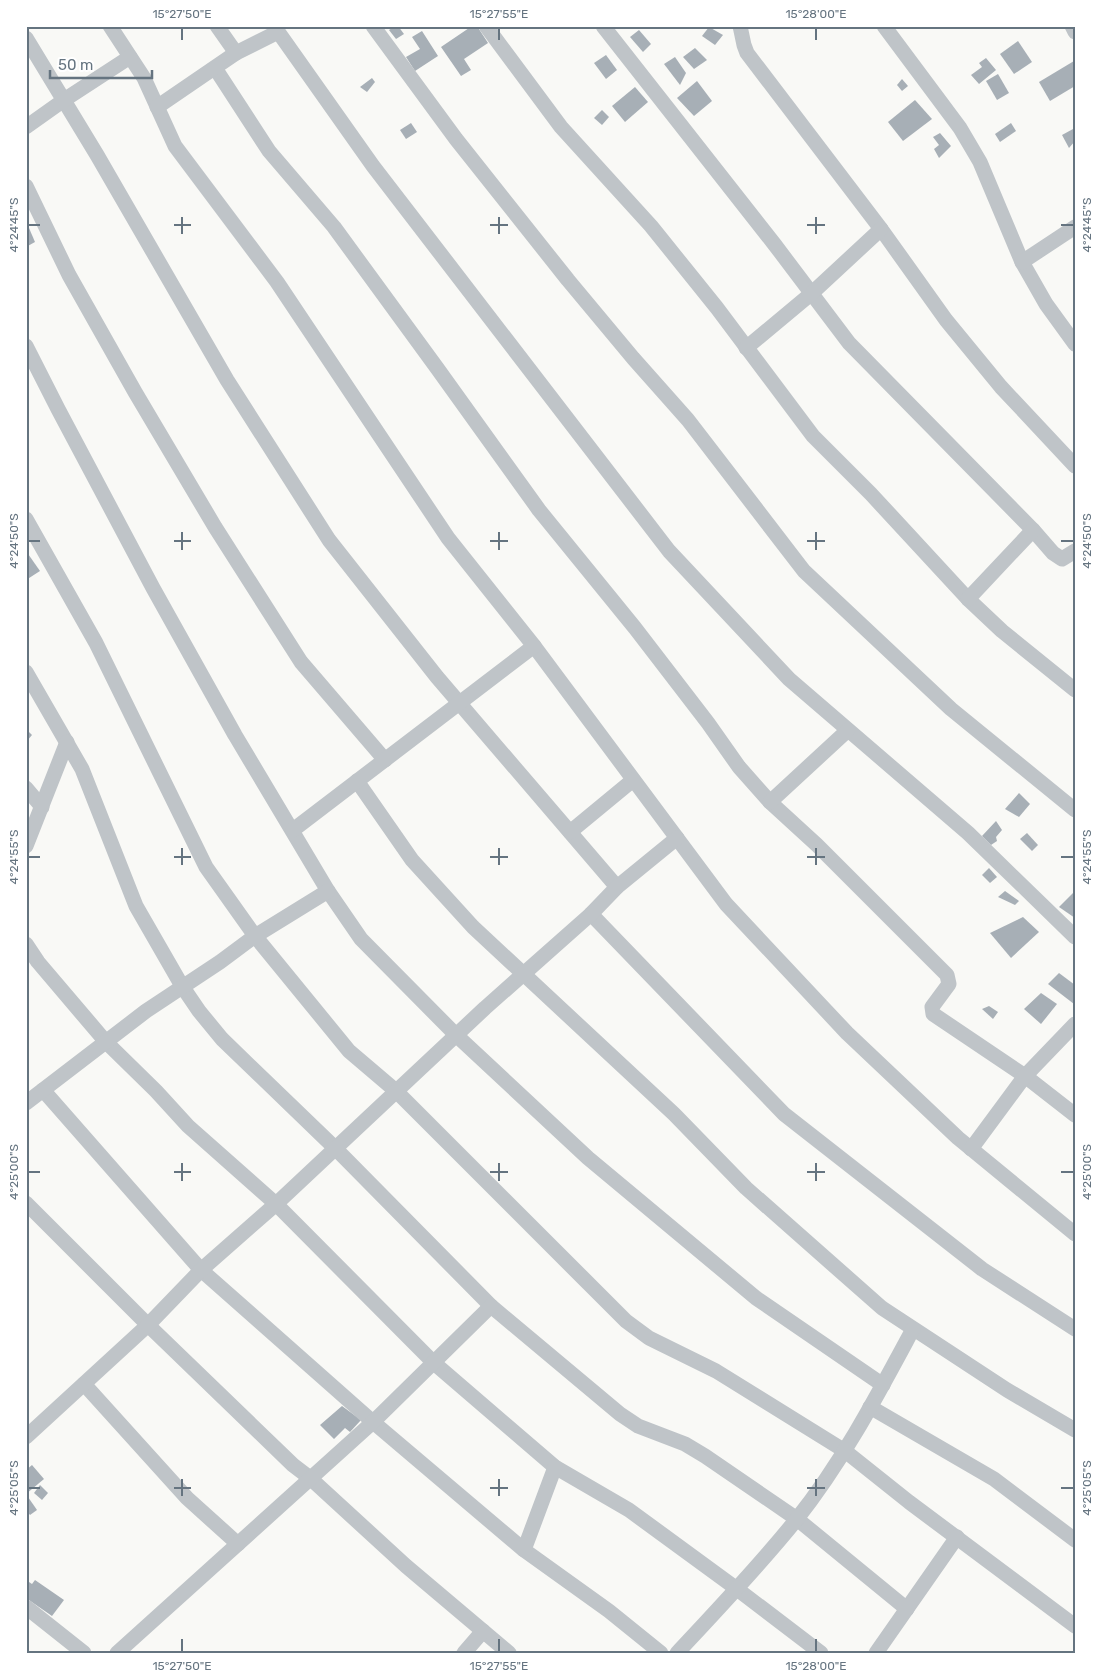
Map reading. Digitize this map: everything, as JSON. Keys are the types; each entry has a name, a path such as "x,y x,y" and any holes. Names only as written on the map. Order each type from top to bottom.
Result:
{"street":[{"path":"110,26 144,78 175,146 277,282 448,538 534,646 726,904 847,1033 971,1149 1075,1234"},
{"path":"217,26 236,53"},
{"path":"373,26 456,139 568,280 688,420 804,571 951,709 1075,810"},
{"path":"486,26 561,127 651,226 813,436 871,494 968,599 1002,631 1075,690"},
{"path":"603,26 849,343 1034,530 1059,558 1065,559 1075,551"},
{"path":"740,26 747,53 881,228 946,320 1001,387 1075,466"},
{"path":"884,26 960,128 980,162 1022,262 1046,304 1075,344"},
{"path":"1072,26 1075,32"},
{"path":"158,107 236,53 276,29 373,166 669,551 788,679 968,833 1075,937"},
{"path":"26,38 227,380 329,540 437,677 617,887"},
{"path":"26,127 130,57"},
{"path":"215,68 270,151 334,227 539,510 635,628 740,768 770,802 817,845 947,975 949,984 932,1007 933,1014 1024,1076 1075,1115"},
{"path":"26,186 74,283 135,392 215,527 301,662 385,760"},
{"path":"1022,262 1075,227"},
{"path":"746,348 812,293 881,228"},
{"path":"26,346 153,588 236,736 328,891 361,939 456,1035 588,1158 756,1298 883,1385"},
{"path":"26,519 96,643 206,867 255,936 350,1051 396,1091 637,1330 649,1338 716,1371 845,1450 1075,1626"},
{"path":"968,599 1034,530"},
{"path":"293,830 534,646"},
{"path":"26,672 82,769 136,906 198,1011 222,1040 335,1148 491,1306 628,1420 638,1426 684,1444 705,1456 797,1519 907,1609"},
{"path":"770,802 848,730"},
{"path":"26,846 67,742"},
{"path":"570,832 632,780"},
{"path":"358,781 412,860 473,928 674,1114 753,1195 882,1308 1007,1390 1075,1430"},
{"path":"26,788 42,807"},
{"path":"26,1437 148,1325 202,1270 276,1204 456,1035 591,914 617,887 676,838"},
{"path":"26,1103 182,986 220,962 255,936 328,891"},
{"path":"591,914 784,1114 982,1269 1075,1329"},
{"path":"26,944 38,962 106,1042 156,1091 188,1126 276,1204 434,1363 554,1467 629,1510 821,1653"},
{"path":"971,1149 1024,1076 1075,1024"},
{"path":"43,1090 202,1270 373,1422 524,1550 609,1611 661,1653"},
{"path":"26,1203 148,1325 293,1465 310,1478 406,1566 508,1653"},
{"path":"117,1653 373,1422 491,1306"},
{"path":"677,1653 737,1589 797,1519 845,1450 914,1329"},
{"path":"84,1384 187,1498 238,1544"},
{"path":"870,1407 994,1479 1075,1540"},
{"path":"524,1550 554,1467"},
{"path":"876,1653 957,1537"},
{"path":"26,1607 84,1653"},
{"path":"464,1653 483,1631"}],"building":[{"path":"398,26 404,34 396,39 389,30"},
{"path":"472,26 477,26 488,43 464,59 471,70 461,76 441,47"},
{"path":"709,27 723,35 715,45 702,36"},
{"path":"639,30 651,44 643,52 630,37"},
{"path":"422,31 438,56 415,71 406,57 420,49 412,37"},
{"path":"1018,41 1032,62 1014,74 1000,54"},
{"path":"695,48 707,60 694,69 683,57"},
{"path":"606,55 617,70 606,79 594,63"},
{"path":"675,57 686,73 680,85 664,64"},
{"path":"986,58 996,70 979,84 971,75 982,67 979,63"},
{"path":"1074,61 1075,86 1050,101 1039,82"},
{"path":"998,74 1009,93 997,100 986,81"},
{"path":"372,78 375,82 367,92 360,87"},
{"path":"902,79 908,86 902,91 897,85"},
{"path":"697,81 712,101 694,116 677,98"},
{"path":"635,87 648,102 625,122 612,106"},
{"path":"915,100 932,119 903,141 888,122"},
{"path":"602,110 609,117 602,125 594,118"},
{"path":"411,123 417,132 406,139 400,130"},
{"path":"1011,123 1016,131 1000,142 995,134"},
{"path":"1073,129 1075,141 1069,148 1062,135"},
{"path":"940,133 951,146 939,158 934,149 939,145 933,137"},
{"path":"29,228 35,242 26,247 26,230"},
{"path":"26,551 40,571 26,580"},
{"path":"26,729 32,735 26,742"},
{"path":"1019,793 1030,804 1019,817 1005,809"},
{"path":"996,821 1002,830 996,837 997,841 991,845 982,836"},
{"path":"1027,833 1038,845 1032,851 1020,839"},
{"path":"989,868 997,877 990,883 982,875"},
{"path":"1005,891 1019,901 1015,905 998,897"},
{"path":"1075,891 1075,918 1059,907"},
{"path":"1023,917 1039,932 1011,958 990,933"},
{"path":"1059,973 1075,985 1074,1004 1048,984"},
{"path":"1041,993 1057,1004 1041,1024 1024,1009"},
{"path":"989,1006 998,1012 993,1019 982,1009"},
{"path":"342,1406 361,1420 350,1432 345,1428 334,1439 320,1425"},
{"path":"32,1465 44,1479 26,1494 26,1470"},
{"path":"40,1485 48,1493 42,1500 34,1493"},
{"path":"28,1497 37,1510 30,1515 26,1510 26,1498"},
{"path":"26,1580 32,1584 35,1580 64,1600 52,1616 26,1598"}]}
